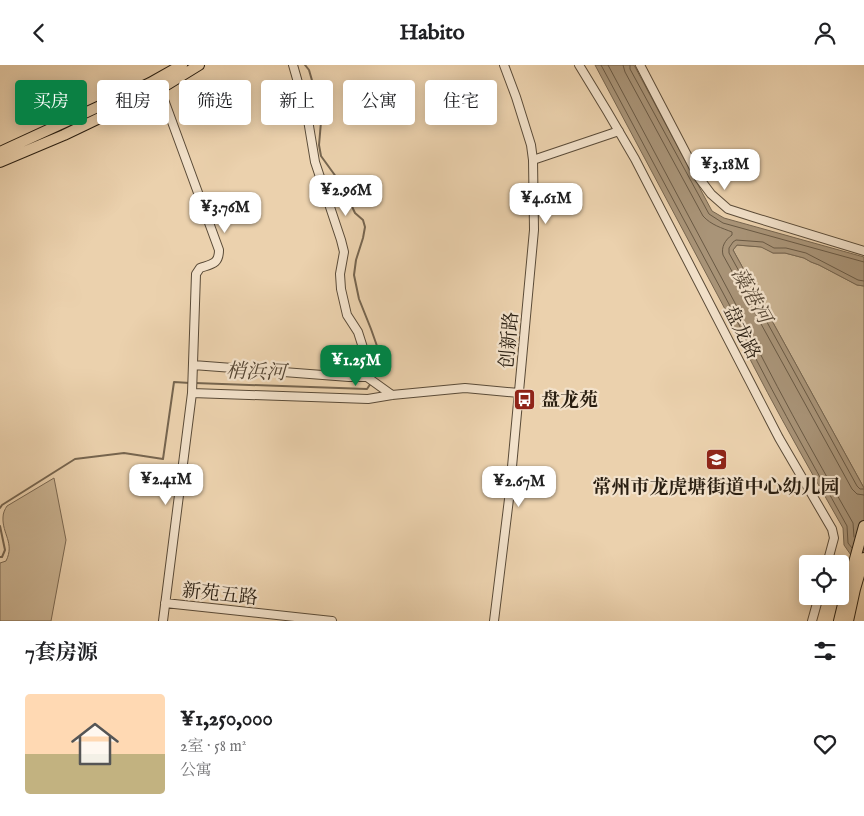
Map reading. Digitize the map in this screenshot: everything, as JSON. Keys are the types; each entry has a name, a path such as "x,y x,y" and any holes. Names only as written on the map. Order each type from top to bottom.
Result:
{"main road":[{"path":"0,152 150,83 182,65"},
{"path":"169,84 200,65"},
{"path":"0,163 97,119"},
{"path":"839,621 864,526"},
{"path":"848,621 864,558"}],"street":[{"path":"293,65 307,114 315,162 344,252 340,274 341,289 347,315 358,332 370,379"},
{"name":"创新路","path":"494,621 509,499 534,230 531,145 504,65"},
{"name":"盘龙路","path":"579,65 635,159 779,438 832,529 834,538 829,555"},
{"path":"640,65 699,178 711,194 728,209 864,251"},
{"path":"163,621 192,390 196,274 200,268 214,264 219,257 219,250 169,114"},
{"path":"533,160 619,131"},
{"path":"193,365 370,379 392,395"},
{"path":"192,390 368,399 465,388 519,393"},
{"name":"新苑五路","path":"165,603 332,621"},
{"path":"812,621 816,605"}],"shaded area":[{"path":"737,245 762,247 773,253 785,253 804,258 857,285 864,286 864,488 733,250"},
{"path":"54,478 66,540 51,621 0,621 0,563 6,561 9,549 3,523 4,511 7,506"}],"water":[{"name":"藻港河","path":"595,65 634,65 712,211 724,218 864,257 864,286 857,285 804,258 785,253 773,253 761,247 737,245 733,250 864,488 864,574 844,545 843,528 767,392"}],"waterway":[{"name":"梢浜河","path":"305,65 309,70 320,108 319,145 321,156 342,185 355,213 363,220 365,227 354,275 359,299 377,346 373,378"},
{"name":"梢浜河","path":"0,508 75,459 124,453 163,459 174,382 190,383"},
{"name":"梢浜河","path":"195,383 367,389 371,383"},
{"name":"梢浜河","path":"0,526 5,550 2,557 0,557"}],"place":[{"name":"盘龙苑","path":"525,399"},
{"name":"常州市龙虎塘街道中心幼儿园","path":"716,460"}]}
